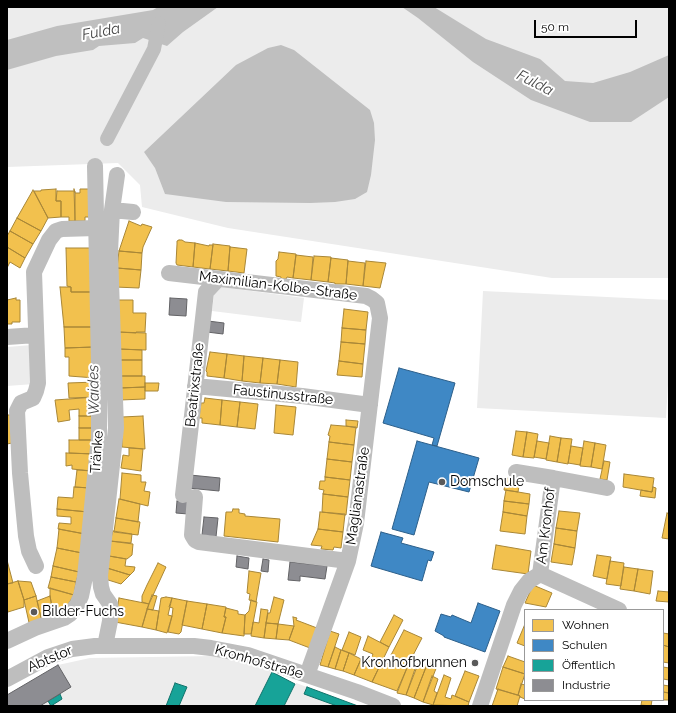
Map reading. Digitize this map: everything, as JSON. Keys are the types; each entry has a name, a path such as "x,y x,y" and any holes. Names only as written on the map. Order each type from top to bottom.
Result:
{"street":[{"name":"Tränke","path":"7,641 34,628 64,618 70,614 82,596 99,443 95,166"},
{"name":"Tränke","path":"100,646 110,621 111,609 110,604 100,587 100,576 116,428 110,252 112,210 117,175"},
{"path":"112,210 133,212"},
{"path":"36,566 29,551 13,452 17,411 21,403 33,398 38,383 34,272 50,240 56,232 62,229 96,228"},
{"name":"Maximilian-Kolbe-Straße","path":"169,273 366,296 377,303 379,310"},
{"name":"Beatrixstraße","path":"218,279 206,292 195,386 189,496 192,535 195,540 199,542 348,560"},
{"name":"Maglianastraße","path":"307,675 348,560 356,524 380,318 379,310"},
{"path":"7,337 36,335"},
{"name":"Faustinusstraße","path":"195,386 302,396 370,405"},
{"name":"Am Kronhof","path":"516,472 607,488"},
{"name":"Am Kronhof","path":"480,706 514,605 521,591 529,581 540,574 553,478"},
{"name":"Am Kronhof","path":"540,574 617,609"},
{"name":"Kronhofstraße","path":"100,646 194,646 248,655 393,706"},
{"name":"Abtstor","path":"7,679 55,654 72,649 100,646"}],"shaded area":[{"path":"7,7 669,7 669,278 552,278 228,228 142,207 140,185 118,163 7,167"},
{"path":"221,287 304,298 301,322 212,311 214,295"},
{"path":"483,291 669,300 669,367 666,418 477,408"},
{"path":"32,345 34,384 7,386 7,347"},
{"path":"212,656 242,661 272,672 255,706 179,706 187,687 175,683 166,706 51,706 62,699 60,694 71,688 58,665 90,658"},
{"path":"296,683 307,687 304,694 337,706 284,706"},
{"path":"48,701 51,706 45,706 43,704"}],"water":[{"name":"Fulda","path":"158,7 218,7 183,32 167,46 143,38 135,43 99,46 93,50 56,56 7,70 7,40 57,26 153,10"},
{"name":"Fulda","path":"402,7 434,7 486,39 540,59 565,81 593,83 630,72 669,55 669,97 631,122 590,122 531,100 473,62"},
{"path":"281,45 294,50 370,110 374,123 375,140 371,175 367,192 355,199 335,202 310,203 226,202 165,194 155,168 144,152 236,65 268,48"}],"building: Wohnen":[{"path":"56,189 56,201 61,201 61,217 48,218 34,191"},
{"path":"74,189 75,193 80,193 80,189 90,189 90,217 85,217 85,221 75,221"},
{"path":"33,190 48,218 41,231 17,218"},
{"path":"57,191 75,191 75,221 69,221 69,217 61,217 61,201 56,201"},
{"path":"17,218 41,231 33,244 10,231"},
{"path":"129,221 141,226 142,224 152,227 143,247 142,253 119,251"},
{"path":"10,231 33,244 25,258 7,247 7,236"},
{"path":"179,240 195,243 193,267 177,265 177,241"},
{"path":"195,243 209,246 213,245 210,269 193,267"},
{"path":"213,244 230,246 228,271 210,269"},
{"path":"7,247 25,258 20,268 10,262 7,268"},
{"path":"230,247 247,249 244,273 228,271"},
{"path":"66,248 91,248 91,292 71,292 71,287 67,286"},
{"path":"119,251 142,253 141,270 117,268"},
{"path":"279,252 296,254 293,278 287,277 286,279 281,279 281,277 276,276 276,261 278,259"},
{"path":"296,255 313,257 311,280 293,278"},
{"path":"314,256 331,257 328,282 311,280"},
{"path":"331,258 348,260 346,284 335,284 328,282"},
{"path":"348,261 365,263 363,286 346,284"},
{"path":"366,261 386,263 380,288 363,286"},
{"path":"117,268 141,270 139,288 115,287"},
{"path":"60,287 71,287 71,292 91,292 93,327 64,327"},
{"path":"16,298 16,300 20,300 20,322 12,322 12,324 7,324 7,300"},
{"path":"118,300 133,300 133,313 146,313 145,332 118,332"},
{"path":"344,309 368,312 366,330 342,328"},
{"path":"64,327 93,327 94,347 65,348"},
{"path":"342,328 366,330 365,344 341,342"},
{"path":"118,332 146,333 146,350 118,349"},
{"path":"341,342 365,344 363,364 339,361"},
{"path":"94,347 95,378 69,376 69,357 65,357 65,348"},
{"path":"118,349 142,350 142,360 118,360"},
{"path":"210,352 227,354 224,378 207,376 206,371"},
{"path":"227,354 244,356 242,381 224,378"},
{"path":"244,356 263,358 260,383 242,381"},
{"path":"263,358 280,360 277,384 260,383"},
{"path":"118,360 142,360 142,376 120,376"},
{"path":"280,360 298,362 296,387 277,384"},
{"path":"339,361 363,364 362,377 337,375"},
{"path":"120,376 145,376 145,387 120,388"},
{"path":"96,382 96,397 69,398 68,383"},
{"path":"145,383 159,383 158,391 145,391"},
{"path":"145,387 145,399 120,400 120,388"},
{"path":"96,397 96,416 79,416 79,409 69,410 70,420 58,422 55,400"},
{"path":"205,398 222,400 220,425 202,423 202,418 199,418 201,403 204,403"},
{"path":"222,400 240,402 237,427 220,425"},
{"path":"240,402 258,404 255,429 237,427"},
{"path":"276,405 296,407 293,435 274,433"},
{"path":"7,415 11,415 12,443 7,444"},
{"path":"79,416 96,416 96,428 79,428"},
{"path":"143,416 145,449 122,447 122,417"},
{"path":"346,420 358,421 357,428 346,426"},
{"path":"331,425 356,427 354,445 329,442 330,436 328,435"},
{"path":"79,428 96,428 95,440 79,440"},
{"path":"516,431 527,432 523,457 512,455"},
{"path":"527,432 538,434 534,458 523,457"},
{"path":"550,436 561,438 557,462 546,460"},
{"path":"561,438 572,439 568,464 557,462"},
{"path":"69,440 95,440 95,454 69,453"},
{"path":"537,441 549,443 546,459 534,457"},
{"path":"584,441 595,443 591,467 580,466"},
{"path":"329,442 354,445 352,462 327,459"},
{"path":"595,443 606,445 602,469 591,467"},
{"path":"571,446 583,448 580,465 568,463"},
{"path":"129,448 143,449 141,471 121,468 123,455 129,456"},
{"path":"66,453 95,454 92,471 72,469 72,465 66,466"},
{"path":"327,459 352,462 350,480 325,477"},
{"path":"604,461 610,462 607,480 600,479"},
{"path":"77,470 92,471 90,488 75,487"},
{"path":"122,473 141,475 141,482 146,482 144,491 150,492 148,506 120,499"},
{"path":"624,474 654,478 652,492 623,487"},
{"path":"325,477 350,480 348,497 323,494 324,490 319,489 320,481 325,481"},
{"path":"506,478 520,480 518,492 504,490"},
{"path":"74,487 90,488 88,512 57,509 58,497 73,498"},
{"path":"653,487 656,488 655,498 640,496 641,490 652,492"},
{"path":"506,490 530,494 529,504 504,501"},
{"path":"323,494 348,497 346,515 322,512"},
{"path":"119,499 140,504 138,522 116,518"},
{"path":"504,501 529,504 527,516 503,512"},
{"path":"57,509 88,512 85,534 58,529 59,523 71,524 71,517 57,516"},
{"path":"233,509 239,509 239,513 245,514 245,516 280,519 278,542 224,536 226,512 232,512"},
{"path":"559,511 580,513 577,531 556,528"},
{"path":"320,512 345,514 343,532 318,529"},
{"path":"503,512 527,516 525,534 500,531"},
{"path":"667,513 669,514 669,539 662,538"},
{"path":"116,518 140,522 138,535 114,532"},
{"path":"556,528 577,531 575,548 554,544"},
{"path":"59,529 85,534 82,553 57,548"},
{"path":"318,529 343,532 341,548 334,547 333,550 321,549 322,546 311,545"},
{"path":"113,531 132,534 131,543 110,541"},
{"path":"110,541 133,544 132,555 127,559 109,556"},
{"path":"554,544 575,548 572,565 551,562"},
{"path":"496,545 531,551 528,574 492,569"},
{"path":"57,548 82,553 79,572 53,566"},
{"path":"597,555 611,557 607,579 593,576"},
{"path":"109,556 126,559 125,566 135,567 134,571 130,575 107,568"},
{"path":"7,560 13,583 7,584"},
{"path":"610,561 624,563 621,586 606,584"},
{"path":"158,563 166,567 149,604 142,602 142,596"},
{"path":"53,566 79,572 76,582 51,577"},
{"path":"624,567 638,569 634,591 620,589"},
{"path":"107,568 130,575 121,584 105,579"},
{"path":"638,569 653,571 650,594 634,591"},
{"path":"249,571 261,573 256,602 249,600 250,594 247,593"},
{"path":"51,577 76,582 74,595 48,588"},
{"path":"18,581 24,600 24,607 8,612 7,584"},
{"path":"18,581 31,582 36,596 24,600"},
{"path":"533,585 552,593 546,607 525,603"},
{"path":"50,588 74,595 64,611 52,607"},
{"path":"658,591 669,592 669,602 656,601"},
{"path":"152,595 157,596 153,610 147,609"},
{"path":"36,596 42,622 30,627 24,600"},
{"path":"50,596 52,607 64,611 42,622 37,601"},
{"path":"274,597 284,600 278,624 266,623"},
{"path":"119,598 149,604 142,627 115,622"},
{"path":"161,598 172,598 168,615 172,616 167,633 156,630"},
{"path":"172,598 187,601 181,632 179,634 168,632 173,608 169,607"},
{"path":"251,600 257,602 251,634 244,634 245,615 249,611"},
{"path":"187,601 207,604 202,629 182,625"},
{"path":"207,604 226,607 224,617 226,617 222,633 202,629"},
{"path":"226,608 238,611 238,614 245,615 244,636 222,633 226,617 224,617"},
{"path":"147,609 159,611 156,630 142,627"},
{"path":"261,609 268,610 264,638 251,636 253,622 259,623"},
{"path":"394,615 403,620 389,647 380,642"},
{"path":"293,617 297,618 296,620 317,628 310,648 289,640 294,626"},
{"path":"266,623 278,624 276,639 264,638"},
{"path":"278,624 294,626 289,640 276,639"},
{"path":"524,626 524,646 517,643"},
{"path":"404,630 422,638 409,663 391,655"},
{"path":"330,631 339,634 328,667 320,665"},
{"path":"349,632 361,637 355,655 342,650"},
{"path":"664,633 669,634 669,647 664,645"},
{"path":"368,636 389,647 372,682 354,675 361,659 370,660 373,654 363,650"},
{"path":"664,645 669,647 669,663 664,662"},
{"path":"335,647 341,650 335,669 328,667"},
{"path":"341,650 349,653 343,671 335,669"},
{"path":"349,653 361,659 354,675 343,671"},
{"path":"508,656 524,662 524,674 503,667"},
{"path":"396,658 409,663 397,691 372,682 382,661 393,666"},
{"path":"420,659 428,662 414,698 406,695"},
{"path":"428,662 437,666 423,702 414,698"},
{"path":"409,663 416,666 406,695 397,693"},
{"path":"503,667 524,674 518,695 496,689"},
{"path":"664,667 669,668 669,680 664,679"},
{"path":"465,671 479,676 469,702 455,696"},
{"path":"444,675 451,678 445,697 451,699 452,695 469,702 468,706 433,705"},
{"path":"432,676 438,679 434,691 437,693 433,705 423,702"},
{"path":"521,684 524,685 524,699 518,695"},
{"path":"664,685 669,686 669,693 664,692"},
{"path":"498,689 520,696 517,706 492,706"},
{"path":"664,692 669,693 669,700 664,700"},
{"path":"642,701 652,701 651,706 641,705"}],"building: Schulen":[{"path":"399,368 455,383 437,446 432,445 434,438 383,423"},
{"name":"Domschule","path":"417,441 479,458 469,492 429,482 414,535 392,529"},
{"path":"381,532 403,538 401,543 434,552 431,561 428,560 422,581 371,566"},
{"path":"478,603 500,611 485,652 444,637 435,631 441,614 451,617 452,615 471,623"}],"building: Öffentlich":[{"path":"272,672 295,684 284,706 255,706"},
{"path":"175,683 187,687 179,706 166,706"},
{"path":"307,687 358,706 337,706 304,694"},
{"path":"60,694 62,699 51,706 48,701"}],"building: Industrie":[{"path":"170,298 187,299 186,316 169,315"},
{"path":"208,321 224,323 223,334 207,332"},
{"path":"190,475 220,478 219,491 188,488"},
{"path":"177,501 190,502 188,514 176,513"},
{"path":"204,517 218,518 216,537 202,535"},
{"path":"237,556 249,558 248,569 236,567"},
{"path":"263,559 269,560 268,572 261,571"},
{"path":"290,562 327,566 325,579 300,576 300,581 288,580"},
{"path":"58,665 71,687 40,706 7,706 7,695"}],"waterway":[{"path":"107,139 154,49 159,23"}],"place":[{"name":"Domschule","path":"442,482"},
{"name":"Bilder-Fuchs","path":"34,612"},
{"name":"Kronhofbrunnen","path":"475,663"}],"water label":[{"name":"Waides","path":"94,390"}]}
